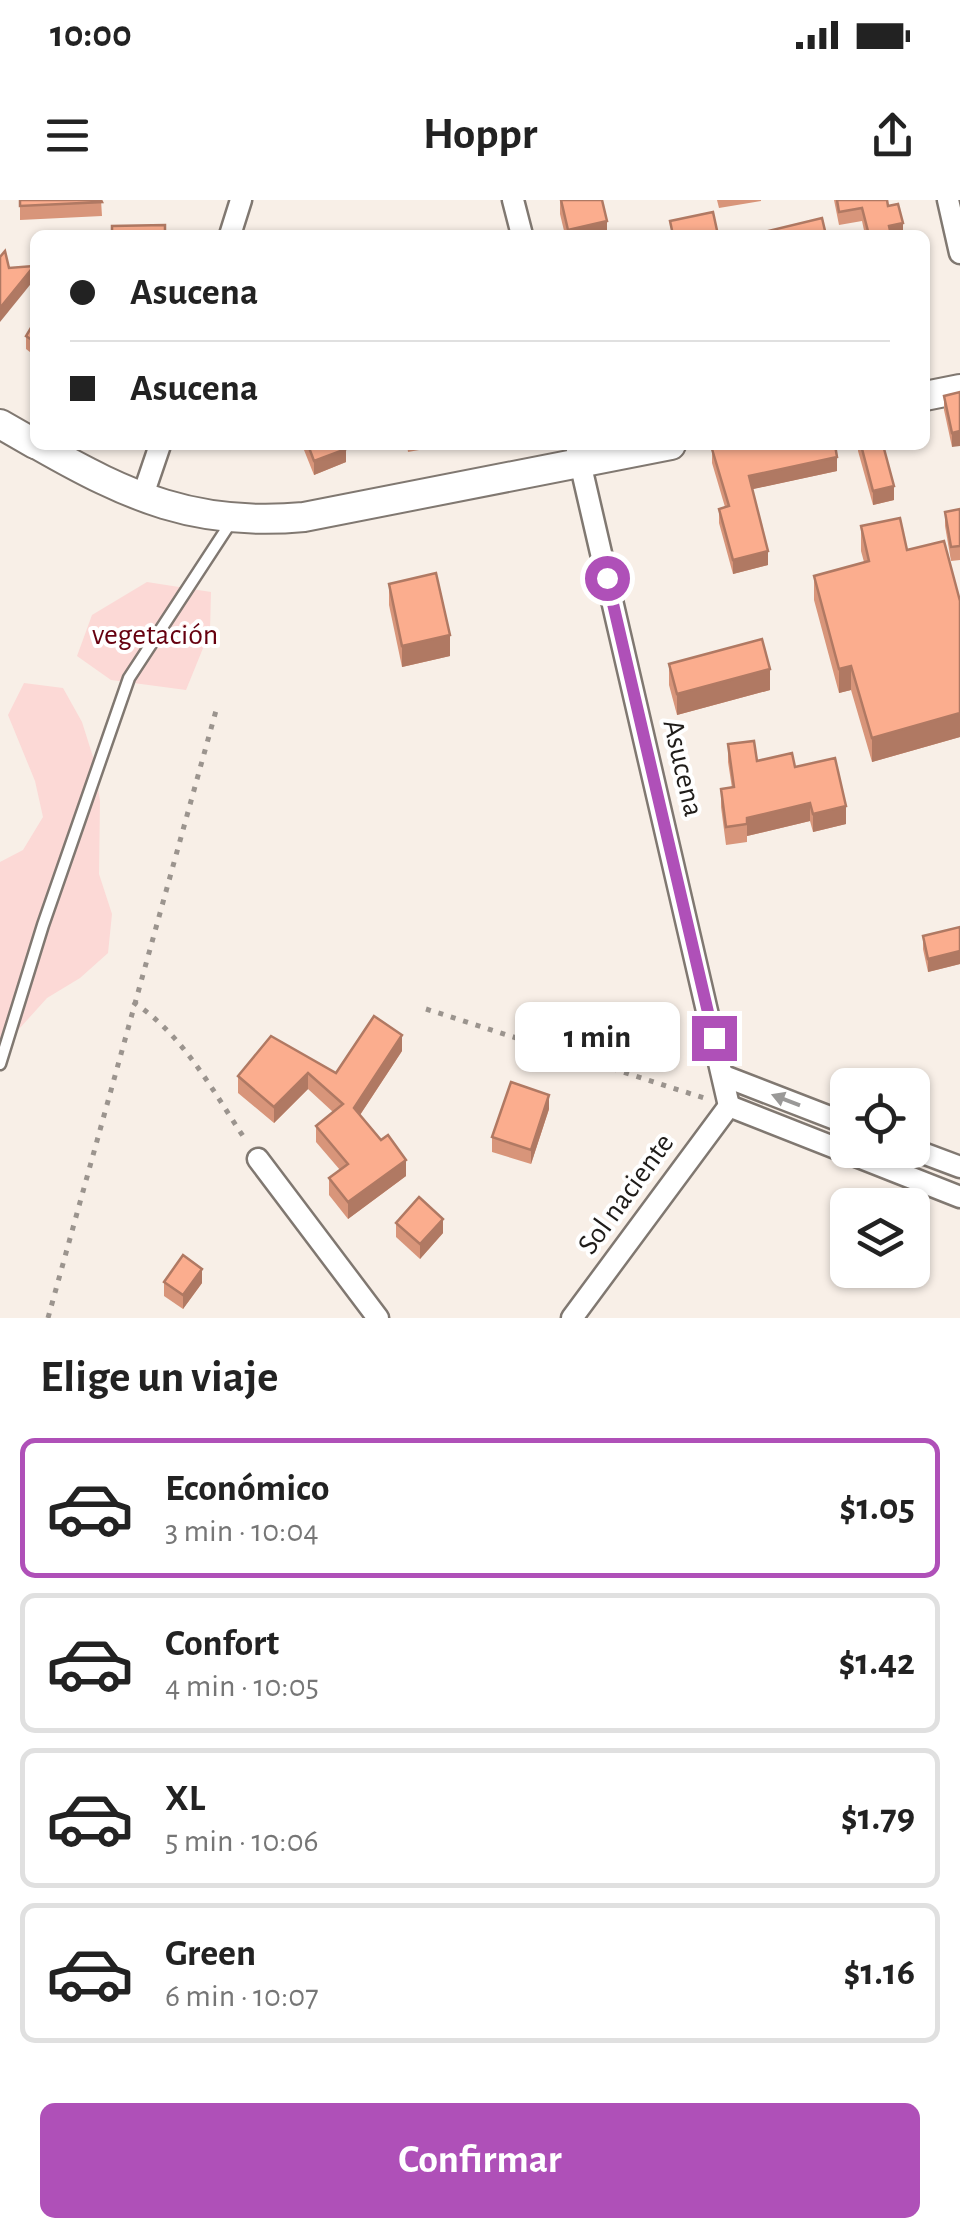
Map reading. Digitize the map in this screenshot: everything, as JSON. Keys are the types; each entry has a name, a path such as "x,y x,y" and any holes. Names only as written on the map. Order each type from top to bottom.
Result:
{"main road":[{"path":"930,395 960,389"},
{"path":"0,424 30,441"},
{"path":"46,450 98,480 142,498 233,520 304,517 578,454 620,450"}],"street":[{"path":"232,230 241,200"},
{"path":"513,200 521,230"},
{"path":"948,200 960,252"},
{"path":"142,498 158,450"},
{"name":"Asucena","path":"578,454 728,1106"},
{"path":"724,1076 830,1117"},
{"path":"728,1106 960,1198"},
{"name":"Sol naciente","path":"572,1318 728,1106"},
{"path":"930,1156 960,1167"},
{"path":"258,1159 378,1318"}],"lane":[{"path":"0,1064 129,678 233,520"}],"path":[{"path":"48,1318 217,707"},
{"path":"133,1002 157,1018 182,1045 258,1159"},
{"path":"426,1010 728,1106"}],"green space":[{"name":"vegetación","path":"147,582 211,592 210,631 186,690 111,680 77,656 92,615"},
{"path":"24,683 63,688 82,722 94,760 100,801 99,874 112,914 108,953 80,978 47,998 0,1050 0,862 23,850 43,817 35,781 8,715"}],"building":[{"path":"20,200 101,200 102,202 20,206"},
{"path":"561,200 602,200 607,221 568,230"},
{"path":"837,200 887,200 888,206 898,204 903,223 889,226 890,230 868,230 862,208 839,212"},
{"path":"713,212 717,230 672,230 670,221"},
{"path":"822,218 825,230 773,230"},
{"path":"165,225 165,230 112,230 112,226"},
{"path":"5,251 9,268 30,266 30,271 0,308 0,257"},
{"path":"960,392 960,431 952,433 944,396"},
{"path":"310,450 343,450 314,461"},
{"path":"712,450 836,450 837,457 749,476 768,551 733,560 719,509 729,506"},
{"path":"862,450 884,450 894,486 873,491"},
{"path":"960,509 960,546 951,547 945,512"},
{"path":"900,518 907,550 944,541 960,601 960,713 872,738 851,666 839,669 814,576 869,561 861,526"},
{"path":"436,573 450,635 402,646 389,584"},
{"path":"762,639 770,669 677,694 669,664"},
{"path":"754,741 757,761 792,753 795,767 835,758 846,806 813,814 810,803 726,827 721,789 734,787 728,744"},
{"path":"960,927 960,951 928,959 923,936"},
{"path":"374,1016 402,1035 354,1108 381,1140 388,1135 406,1160 348,1202 329,1178 348,1164 316,1126 343,1104 308,1073 274,1107 238,1076 271,1036 336,1073"},
{"path":"511,1082 549,1095 531,1150 492,1137"},
{"path":"419,1197 443,1219 420,1244 396,1223"},
{"path":"183,1255 202,1269 183,1295 164,1282"}],"route":[{"path":"607,578 714,1038"}]}
